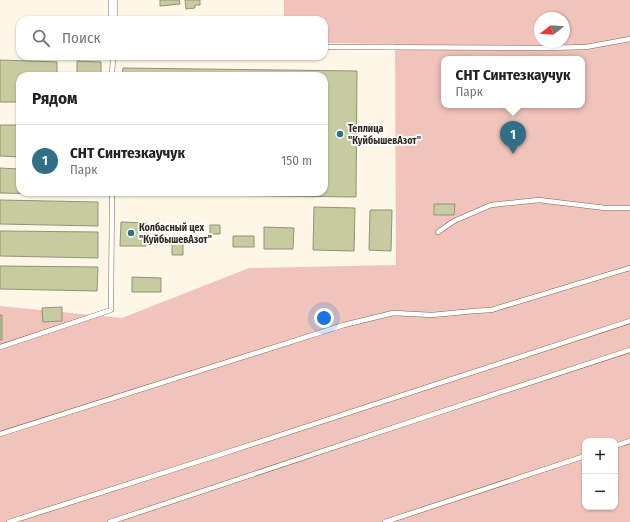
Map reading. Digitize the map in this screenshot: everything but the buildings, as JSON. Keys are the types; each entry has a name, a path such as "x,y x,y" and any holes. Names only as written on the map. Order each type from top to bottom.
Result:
{"street":[{"path":"113,0 113,16"}],"lane":[{"path":"328,47 586,47 630,39"},
{"path":"112,72 113,60"},
{"path":"0,347 111,310 112,196"},
{"path":"438,232 454,221 491,205 539,200 605,208 630,208"},
{"path":"0,434 344,325 393,313 432,314 491,310 630,268"},
{"path":"9,522 630,321"},
{"path":"110,522 630,350"},
{"path":"618,445 630,442"},
{"path":"386,522 582,457"}],"shaded area":[{"path":"284,0 630,0 630,522 0,522 0,306 122,318 249,268 396,265 395,44 328,43 328,16 284,16"}],"place":[{"name":"Теплица \"КуйбышевАзот\"","path":"340,134"},
{"name":"СНТ Синтезкаучук","path":"513,154"},
{"name":"Колбасный цех \"КуйбышевАзот\"","path":"131,233"}]}
